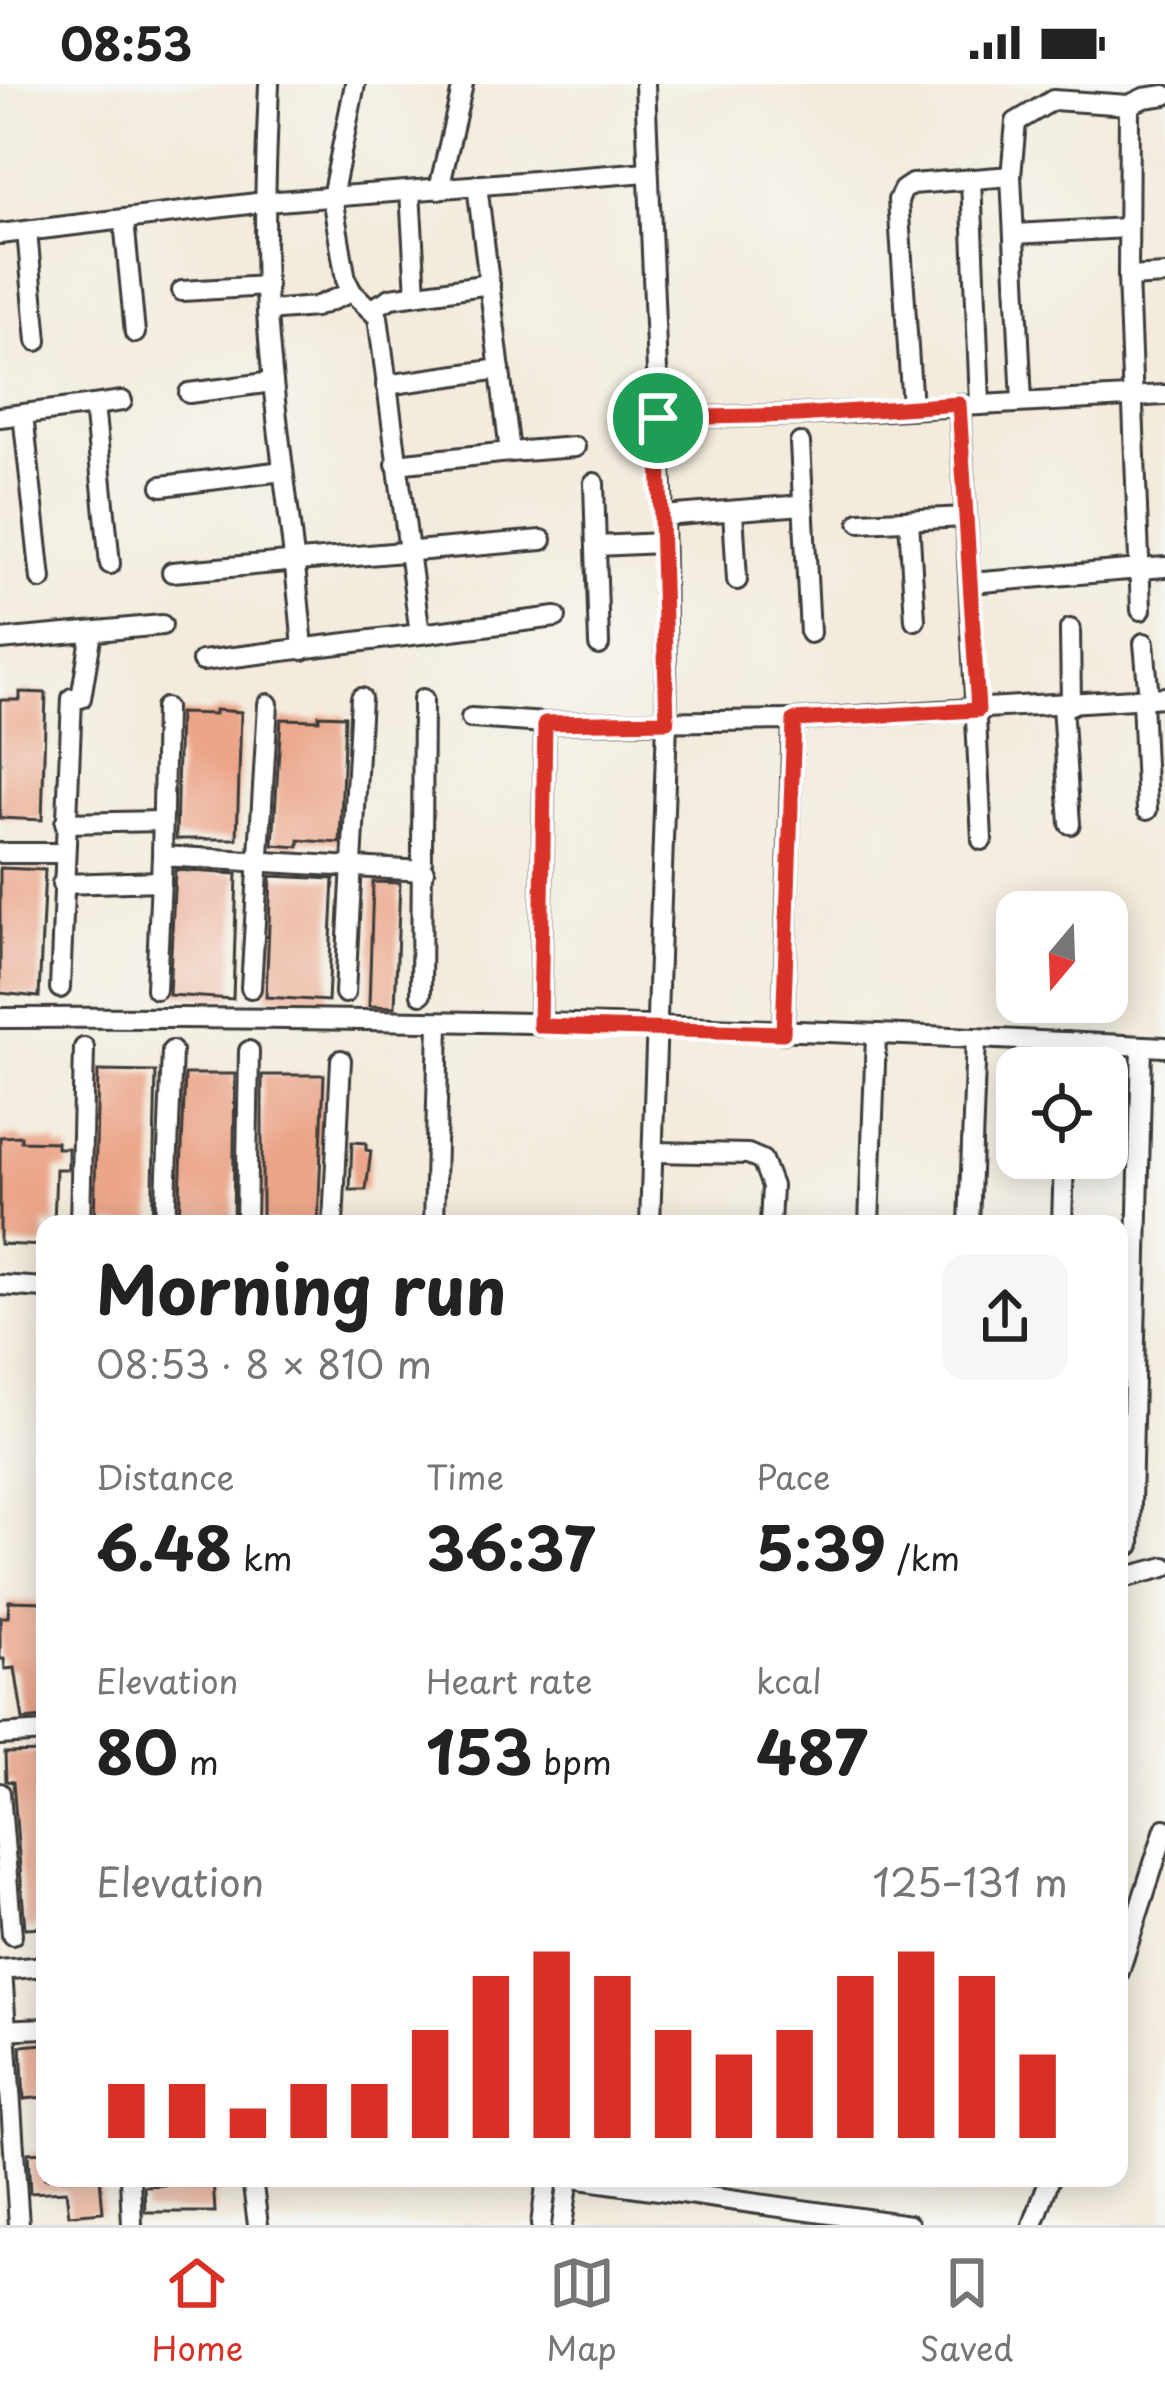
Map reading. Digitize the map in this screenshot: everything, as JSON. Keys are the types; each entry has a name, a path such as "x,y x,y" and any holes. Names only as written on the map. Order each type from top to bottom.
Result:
{"street":[{"path":"269,84 267,311 303,650"},
{"path":"355,84 332,197 346,280 378,317 420,634"},
{"path":"439,189 464,84"},
{"path":"645,84 667,721 650,1215"},
{"path":"1022,402 1011,176 1016,122 1053,100 1129,104 1165,95"},
{"path":"1129,104 1128,277 1141,610"},
{"path":"0,234 265,202 647,172"},
{"path":"912,407 898,200 913,184 1011,176"},
{"path":"971,179 980,404"},
{"path":"477,185 511,452"},
{"path":"410,191 416,294"},
{"path":"124,221 135,333"},
{"path":"1014,234 1127,228"},
{"path":"27,231 37,341"},
{"path":"1128,277 1165,274"},
{"path":"372,309 391,298 490,284"},
{"path":"182,291 267,286"},
{"path":"267,311 315,307 352,292"},
{"path":"386,385 500,370"},
{"path":"189,393 274,382"},
{"path":"658,418 1165,395"},
{"path":"0,416 122,401"},
{"path":"959,404 982,840"},
{"path":"94,405 110,564"},
{"path":"22,414 41,579"},
{"path":"800,443 810,633"},
{"path":"396,464 575,447"},
{"path":"162,486 283,471"},
{"path":"594,483 599,645"},
{"path":"663,516 803,505"},
{"path":"733,511 737,580"},
{"path":"860,522 966,517"},
{"path":"909,520 915,620"},
{"path":"172,572 542,541"},
{"path":"596,546 662,543"},
{"path":"970,583 1165,567"},
{"path":"202,661 556,617"},
{"path":"0,640 162,626"},
{"path":"1070,629 1070,824"},
{"path":"60,988 63,853 76,698 92,632"},
{"path":"1144,643 1152,698 1147,810"},
{"path":"345,993 361,698"},
{"path":"471,718 545,723 794,720 1152,698"},
{"path":"421,994 422,699"},
{"path":"251,988 268,704"},
{"path":"155,989 165,708"},
{"path":"783,1033 794,720"},
{"path":"540,1026 545,723"},
{"path":"65,823 162,821"},
{"path":"0,853 63,853"},
{"path":"162,856 424,871"},
{"path":"62,884 161,881"},
{"path":"0,1018 154,1015 1165,1047"},
{"path":"434,1215 439,1023"},
{"path":"869,1215 876,1036"},
{"path":"969,1215 976,1038"},
{"path":"1067,1042 1067,1047"},
{"path":"1128,1299 1142,1046"},
{"path":"80,1215 84,1048"},
{"path":"246,1215 249,1051"},
{"path":"165,1215 172,1052"},
{"path":"333,1215 341,1060"},
{"path":"654,1152 748,1154 762,1160 772,1186 770,1215"},
{"path":"1062,1215 1063,1179"},
{"path":"0,1285 36,1287"},
{"path":"1128,1393 1130,1545"},
{"path":"1128,1577 1165,1567"},
{"path":"0,1736 36,1733"},
{"path":"0,1792 12,1935"},
{"path":"1128,1944 1165,1829"},
{"path":"19,2225 1,1970 36,1967"},
{"path":"3,2030 36,2028"},
{"path":"130,2187 132,2225"},
{"path":"253,2187 258,2225"},
{"path":"541,2225 546,2187"},
{"path":"562,2225 569,2187"},
{"path":"636,2187 909,2225"},
{"path":"1034,2225 1047,2187"}],"building":[{"path":"20,692 46,693 42,820 0,818 0,700 20,700"},
{"path":"215,710 241,712 237,839 176,839 179,713 215,714"},
{"path":"319,715 345,716 340,843 299,840 299,847 273,845 281,719 319,720"},
{"path":"0,868 45,870 39,997 0,993"},
{"path":"175,870 237,874 233,999 169,995"},
{"path":"271,876 334,879 328,1001 266,997"},
{"path":"373,882 400,883 395,1007 369,1006"},
{"path":"98,1071 156,1072 152,1215 94,1215"},
{"path":"185,1074 235,1074 233,1215 179,1215"},
{"path":"262,1075 324,1075 318,1215 262,1215"},
{"path":"21,1136 21,1141 57,1142 57,1148 68,1148 68,1169 56,1169 54,1215 36,1215 36,1246 0,1244 0,1137"},
{"path":"352,1142 366,1143 366,1150 371,1151 366,1190 350,1190"},
{"path":"9,1601 36,1602 36,1719 23,1720 15,1668 5,1669 0,1659 0,1617 8,1617"},
{"path":"36,1752 36,1927 25,1928 13,1782 6,1781 5,1753"},
{"path":"36,2045 36,2098 24,2099 21,2046"},
{"path":"28,2153 36,2153 36,2187 101,2187 103,2212 69,2215 66,2191 30,2193"},
{"path":"144,2187 214,2187 215,2212 145,2212"}],"route":[{"path":"959,404 978,710 794,720 783,1033 540,1026 545,723 667,721 658,418 959,404"}]}
